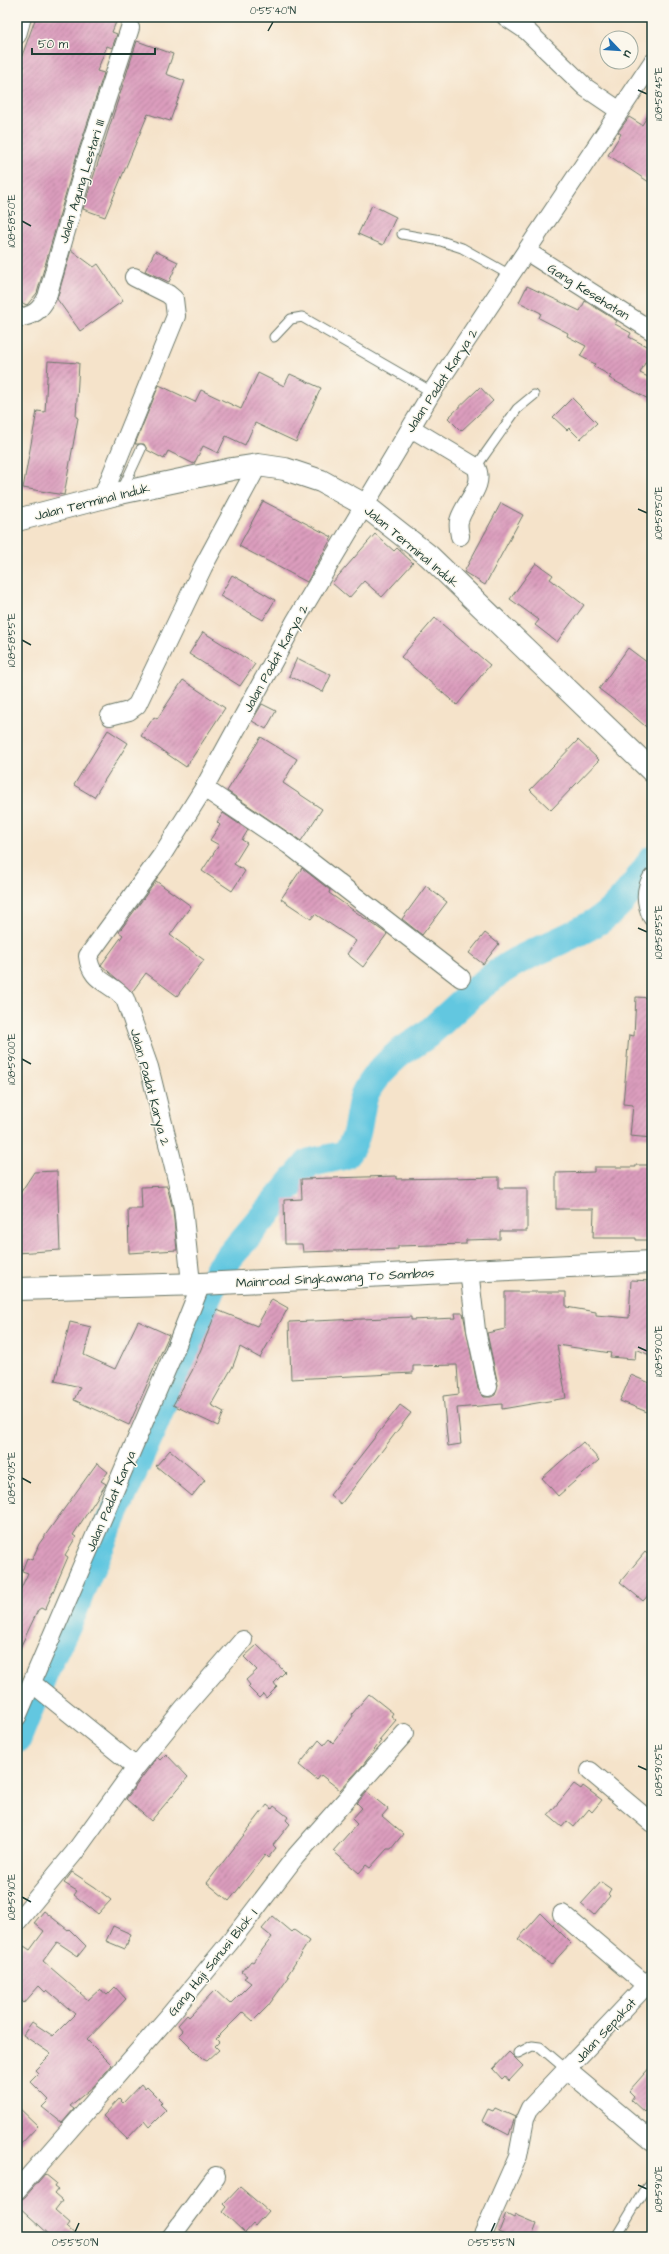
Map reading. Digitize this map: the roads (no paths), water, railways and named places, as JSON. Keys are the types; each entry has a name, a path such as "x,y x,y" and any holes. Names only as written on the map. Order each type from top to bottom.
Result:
{"main road":[{"name":"Jalan Terminal Induk","path":"17,520 111,496 232,469 258,465 285,469 321,481 363,504 434,561 652,771"},
{"name":"Mainroad Singkawang To Sambas","path":"17,1289 222,1282 652,1262"}],"street":[{"path":"17,35 22,17"},
{"path":"506,17 527,31 586,88 620,111"},
{"name":"Jalan Agung Lestari III","path":"17,318 33,315 40,310 46,297 86,161 130,28"},
{"name":"Jalan Padat Karya 2","path":"196,1283 183,1208 149,1067 125,1000 120,994 95,977 90,970 88,956 158,861 204,788 296,620 363,504 432,392 652,63"},
{"name":"Gang Kesehatan","path":"526,251 652,331"},
{"path":"111,496 176,316 174,299 168,294 134,277"},
{"path":"411,428 476,467 479,473 479,483 463,510 458,522 460,536"},
{"path":"110,716 129,711 137,706 203,567 258,465"},
{"path":"204,788 289,846 461,978"},
{"path":"652,878 646,894 647,907 652,917"},
{"path":"469,1270 476,1330 488,1387"},
{"name":"Jalan Padat Karya","path":"17,1717 171,1359 196,1283"},
{"path":"17,1922 74,1853 136,1767 182,1708 243,1640"},
{"path":"32,1683 136,1767"},
{"name":"Gang Haji Sanusi Blok I","path":"17,2190 168,2018 230,1942 296,1856 405,1733"},
{"path":"590,1772 652,1823"},
{"path":"562,1914 650,1985"},
{"name":"Jalan Sepakat","path":"650,1985 567,2070 652,2141"},
{"path":"482,2237 518,2156 525,2119 530,2108 567,2070"},
{"path":"171,2237 216,2176"}],"lane":[{"path":"402,234 441,241 462,248 510,274"},
{"path":"274,337 291,319 302,317 432,392"},
{"path":"476,467 517,409 534,395"},
{"path":"111,496 141,449"},
{"path":"518,2053 532,2046 540,2047 567,2070"},
{"path":"616,2237 643,2192 652,2182"}],"waterway":[{"path":"17,1739 44,1672 73,1612 82,1587 149,1436 219,1269 309,1163 345,1155 354,1141 366,1091 377,1076 398,1054 426,1036 493,976 526,956 584,929 610,912 619,904 652,860"}]}
